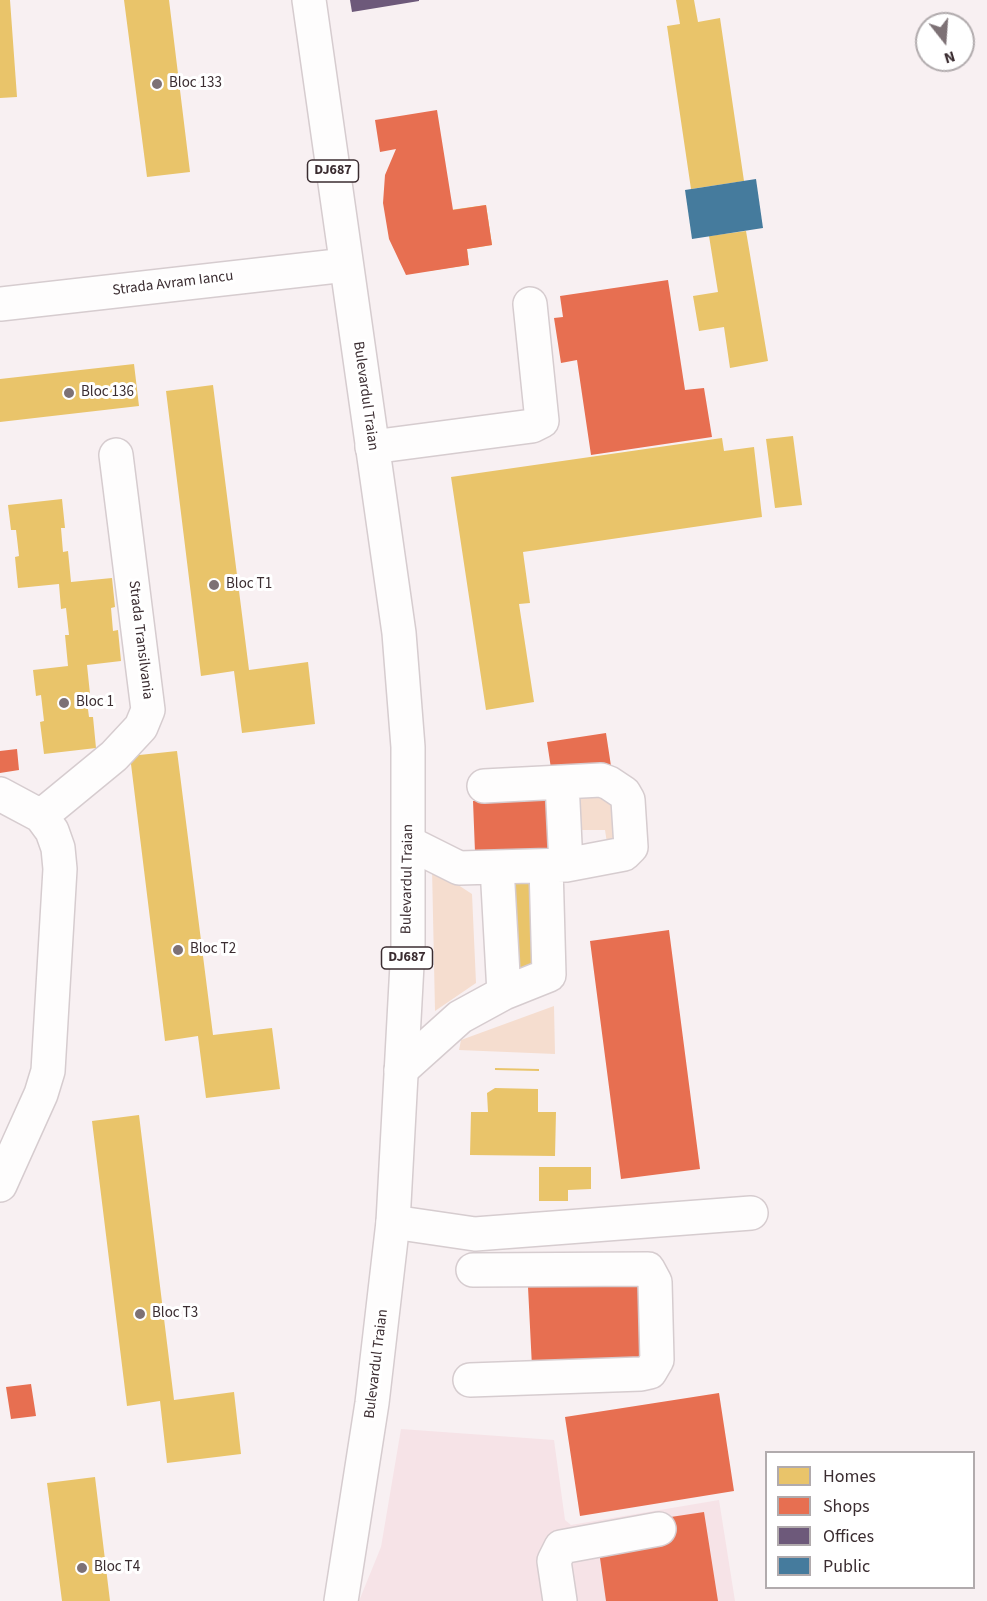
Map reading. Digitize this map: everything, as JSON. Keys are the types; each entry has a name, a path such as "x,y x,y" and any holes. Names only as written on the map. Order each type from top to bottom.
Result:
{"main road":[{"name":"DJ687","path":"309,0 346,265"},
{"name":"Strada Avram Iancu","path":"0,304 346,265"},
{"name":"Bulevardul Traian","path":"341,1601 371,1414 393,1222 409,843 408,747 399,633 346,265"},
{"path":"372,447 532,426 542,421 530,304"},
{"name":"Strada Transilvania","path":"41,816 114,756 141,727 148,710 117,455"},
{"path":"409,843 459,868 530,866 624,854 631,847 628,800 624,793 601,780 484,786"},
{"path":"518,986 530,866 562,782"},
{"path":"0,794 41,816 52,831 58,848 60,869 48,1071 41,1094 0,1185"},
{"path":"401,1070 460,1017 518,986 549,975 530,866"},
{"path":"393,1222 475,1234 751,1213"},
{"path":"470,1380 641,1374 650,1372 657,1360 655,1282 648,1269 473,1270"},
{"path":"560,1601 554,1561 561,1547 659,1529"}],"shaded area":[{"path":"575,791 615,799 623,844 607,843 605,830 576,830"},
{"path":"432,868 472,894 476,983 435,1011"},
{"path":"554,1006 555,1054 459,1050 461,1040"},
{"path":"401,1429 554,1440 565,1520 571,1525 719,1500 735,1601 359,1601 381,1547"}],"building: Homes":[{"path":"0,0 10,0 17,97 0,98"},
{"name":"Bloc 133","path":"124,0 169,0 190,172 147,177"},
{"path":"676,0 694,0 698,22 720,18 744,181 691,189 667,26 680,24"},
{"path":"486,205 492,245 467,249 469,265 428,271 421,214"},
{"path":"746,231 768,361 730,368 724,327 699,331 693,296 718,292 709,236"},
{"name":"Bloc 136","path":"134,364 139,406 0,422 0,379"},
{"name":"Bloc T1","path":"213,385 249,670 308,662 315,724 242,733 234,671 201,676 166,391"},
{"path":"793,436 802,505 775,508 766,439"},
{"path":"722,438 724,451 754,447 762,517 523,552 530,603 519,604 534,702 486,710 451,477"},
{"path":"62,499 65,528 61,528 63,552 68,551 71,582 112,578 115,607 111,608 113,631 118,630 121,661 87,665 90,694 86,694 89,717 93,717 96,748 44,754 40,722 44,721 41,695 36,696 33,670 68,666 65,635 69,635 66,608 61,609 59,584 18,588 15,557 19,556 16,530 11,530 8,505"},
{"name":"Bloc T2","path":"177,751 213,1035 272,1028 280,1089 206,1098 198,1036 165,1041 130,756"},
{"path":"552,846 560,966 493,969 500,892 498,848"},
{"path":"495,1068 539,1069 539,1071 495,1070"},
{"path":"495,1088 538,1089 538,1112 556,1112 555,1156 470,1155 471,1112 488,1112 487,1093"},
{"name":"Bloc T3","path":"139,1115 174,1400 234,1392 241,1454 167,1463 160,1401 127,1406 92,1121"},
{"path":"539,1167 591,1167 591,1189 568,1190 568,1201 539,1201"},
{"name":"Bloc T4","path":"95,1477 110,1601 62,1601 47,1483"}],"building: Shops":[{"path":"437,110 453,210 486,205 492,245 467,249 469,265 406,275 389,239 383,203 385,175 396,149 380,152 375,120"},
{"path":"668,280 685,390 704,388 712,437 591,455 577,360 561,363 554,318 563,317 560,296"},
{"path":"606,733 611,766 552,775 547,742"},
{"path":"17,749 19,770 0,773 0,751"},
{"path":"551,798 553,849 475,852 473,801"},
{"path":"669,930 700,1169 621,1179 590,941"},
{"path":"641,1281 645,1362 532,1367 528,1287"},
{"path":"31,1384 36,1416 11,1419 6,1387"},
{"path":"719,1393 734,1491 580,1516 565,1417"},
{"path":"704,1512 718,1601 606,1601 599,1551 664,1518"}],"building: Offices":[{"path":"350,0 419,0 419,1 352,12"}],"building: Public":[{"path":"756,179 763,228 692,239 685,190"}],"place":[{"name":"Bloc 133","path":"157,84"},
{"name":"Bloc 136","path":"69,393"},
{"name":"Bloc T1","path":"214,585"},
{"name":"Bloc 1","path":"64,703"},
{"name":"Bloc T2","path":"178,950"},
{"name":"Bloc T3","path":"140,1314"},
{"name":"Bloc T4","path":"82,1568"}]}
